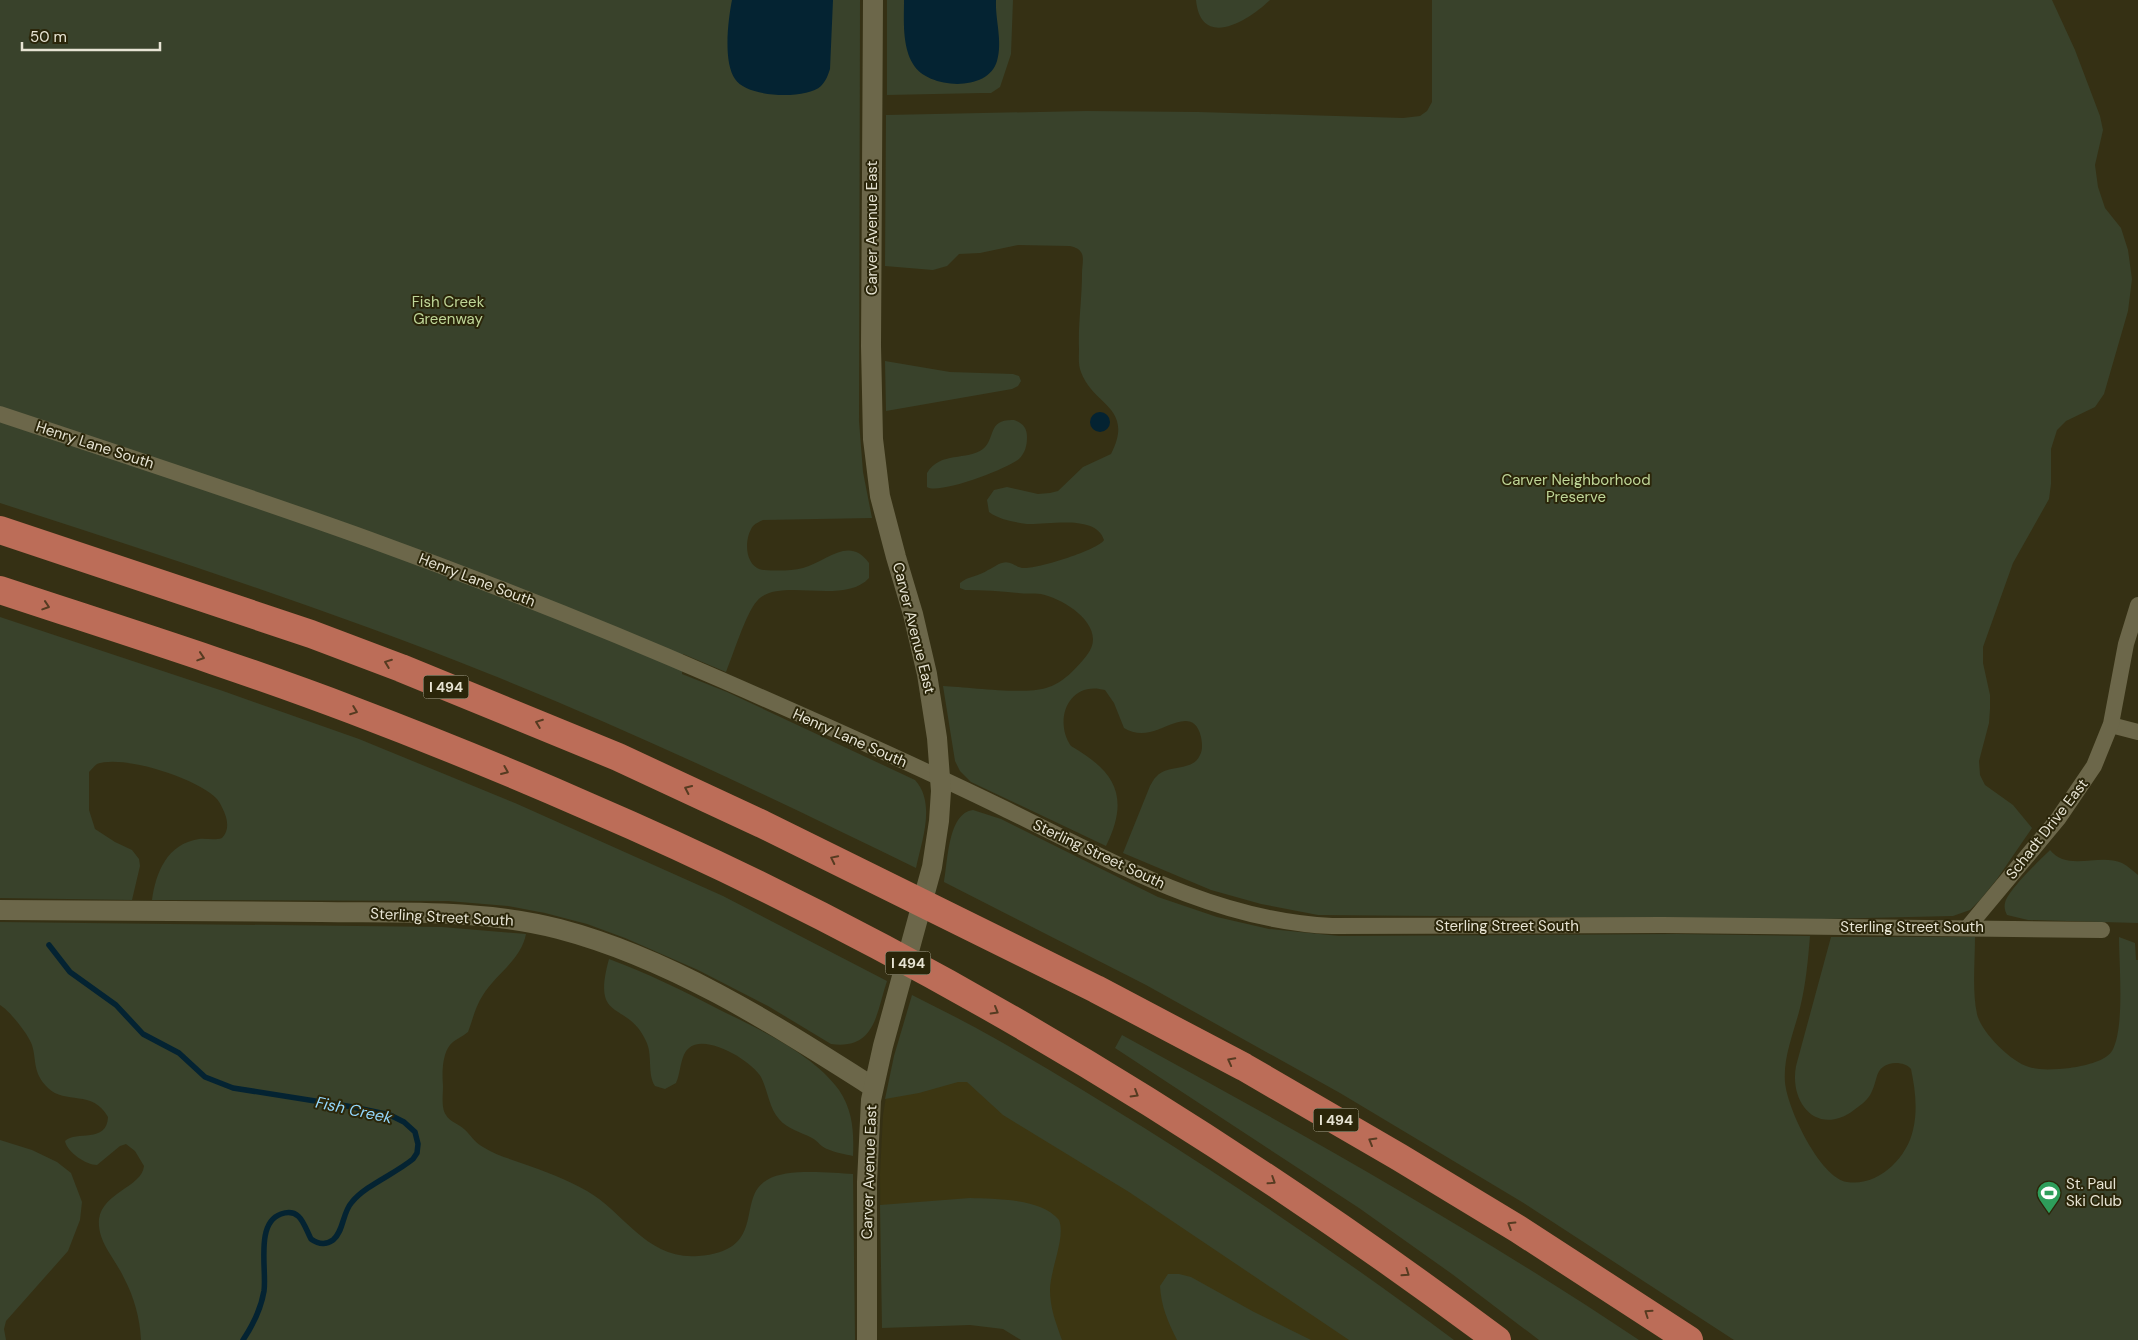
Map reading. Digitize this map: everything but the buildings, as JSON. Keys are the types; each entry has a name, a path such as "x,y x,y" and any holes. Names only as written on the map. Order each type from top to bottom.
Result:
{"highway":[{"name":"I 494","path":"0,530 311,634 401,668 618,757 878,880 1096,989 1244,1067 1399,1156 1518,1229 1689,1340"},
{"name":"I 494","path":"0,590 224,664 351,710 483,762 591,808 738,875 953,987 1034,1033 1192,1129 1347,1232 1497,1340"}],"street":[{"name":"Carver Avenue East","path":"867,1340 867,1148 874,1087 885,1037 934,856 940,821 941,779 927,674 915,622 882,504 873,439 871,346 873,0"},
{"name":"Henry Lane South","path":"0,414 230,490 370,539 514,594 716,677 941,779"},
{"name":"Schadt Drive East","path":"1968,927 2068,808 2094,766 2111,725 2126,644 2138,606"},
{"path":"2111,725 2138,732"},
{"name":"Sterling Street South","path":"941,779 1174,890 1242,912 1302,923 1367,926 1663,925 2102,930"},
{"name":"Sterling Street South","path":"0,910 424,913 498,918 546,926 611,946 700,985 768,1021 874,1087"}],"shaded area":[{"path":"901,1032 1427,1340 1045,1340 881,1269 880,1174 883,1115"}],"green space":[{"name":"Fish Creek Greenway","path":"0,0 860,0 859,421 863,472 872,518 763,520 753,526 747,546 753,564 764,570 803,568 837,553 853,551 861,555 869,563 869,578 858,586 844,590 795,590 767,594 757,601 753,607 726,672 683,654 682,674 727,692 915,780 925,800 926,811 924,834 916,868 703,766 596,718 427,649 184,563 0,503"},
{"path":"887,0 904,0 904,26 909,56 996,15 996,0 1013,0 1011,54 1000,87 991,93 887,95"},
{"path":"1196,0 1270,0 1250,16 1227,27 1216,28 1207,24 1200,15"},
{"name":"Carver Neighborhood Preserve","path":"1432,0 2052,0 2075,50 2100,116 2103,130 2095,165 2098,187 2105,208 2121,228 2128,250 2132,279 2128,311 2104,394 2095,407 2066,421 2057,430 2051,449 2049,499 2013,563 1983,647 1983,663 1990,695 1990,709 1989,723 1979,761 1980,775 1985,785 2013,805 2032,828 1997,879 1970,910 1953,916 1823,919 1318,915 1261,904 1211,890 1123,853 1154,779 1167,770 1192,764 1197,760 1202,751 1202,741 1197,728 1192,723 1186,721 1147,733 1127,730 1124,728 1114,703 1105,690 1092,688 1074,696 1064,714 1064,725 1066,736 1071,746 1099,766 1108,776 1114,787 1117,813 1106,846 971,782 960,771 955,761 943,686 1024,691 1052,686 1069,675 1087,655 1092,645 1092,634 1081,616 1072,608 1051,597 1041,594 965,590 960,588 960,583 1005,562 1024,568 1041,565 1079,554 1091,549 1104,540 1099,532 1092,527 1082,524 1027,524 1002,519 989,512 987,500 994,490 1007,487 1038,494 1058,491 1083,467 1111,454 1117,438 1118,426 1110,408 1094,393 1079,367 1083,261 1079,250 1070,246 1018,245 980,253 959,254 947,266 933,270 885,266 886,115 1086,111 1403,118 1420,116 1427,111 1432,102"},
{"path":"885,361 950,372 1013,374 1019,376 1021,381 1018,386 1012,389 886,411"},
{"path":"1014,420 1024,426 1027,434 1027,443 1019,459 1001,469 973,480 934,489 927,487 927,473 932,466 946,459 977,453 987,445 996,426 1005,421"},
{"path":"0,617 223,691 359,739 515,803 723,896 887,981 872,1027 866,1035 857,1041 846,1044 831,1044 768,1006 698,970 625,938 587,924 508,906 448,901 152,900 160,870 171,853 188,842 199,839 222,838 226,831 227,820 217,799 208,791 178,776 142,765 124,762 97,764 89,772 89,810 95,829 132,850 139,859 140,866 132,900 0,898"},
{"path":"973,810 1001,819 1158,897 1217,917 1269,929 1339,936 1677,934 1810,936 1804,990 1787,1054 1785,1082 1787,1094 1798,1124 1816,1155 1837,1178 1847,1182 1870,1180 1880,1175 1898,1160 1905,1151 1913,1130 1915,1099 1911,1069 1905,1065 1894,1063 1886,1065 1881,1069 1871,1094 1865,1102 1841,1117 1829,1120 1818,1118 1802,1104 1797,1093 1795,1080 1796,1066 1831,937 1975,937 1975,996 1977,1014 1984,1029 2014,1059 2029,1067 2044,1069 2087,1065 2099,1061 2112,1051 2119,1028 2120,1012 2119,937 2135,943 2136,960 2138,960 2138,1340 1734,1340 1522,1202 1340,1093 1146,985 944,882 948,851 954,829 958,820 965,813"},
{"path":"2050,850 2065,860 2113,860 2122,863 2132,870 2138,875 2138,923 2028,920 2007,915 2005,903 2007,897"},
{"path":"0,922 442,927 526,934 519,952 488,987 480,1000 468,1032 447,1049 443,1065 443,1109 448,1117 462,1127 477,1143 488,1150 555,1176 587,1191 601,1200 650,1243 664,1251 680,1255 698,1256 720,1252 734,1245 743,1235 758,1188 775,1176 821,1172 853,1174 855,1340 141,1340 134,1300 128,1285 107,1250 101,1235 99,1219 107,1202 137,1179 142,1173 144,1166 135,1151 126,1144 120,1146 97,1165 88,1163 78,1157 66,1145 65,1141 70,1138 97,1134 102,1131 108,1117 102,1108 95,1103 55,1093 39,1077 30,1040 13,1017 0,1005"},
{"path":"609,959 665,983 751,1025 815,1065 828,1077 844,1098 853,1130 853,1156 825,1148 814,1139 790,1128 782,1122 773,1110 761,1077 756,1071 739,1057 717,1046 697,1044 689,1048 682,1060 676,1083 665,1089 655,1086 651,1076 646,1041 638,1028 630,1020 608,1003 605,994 605,980"},
{"path":"912,995 996,1039 1172,1145 1287,1221 1454,1340 1349,1340 1129,1192 1003,1115 967,1082 958,1082 919,1093 885,1099 894,1056"},
{"path":"1122,1035 1449,1220 1639,1340 1539,1340 1452,1274 1359,1208 1115,1048"},
{"path":"0,1140 32,1150 57,1162 71,1173 82,1202 80,1220 68,1251 6,1321 4,1329 6,1340 0,1340"},
{"path":"970,1198 1018,1201 1041,1207 1059,1220 1061,1235 1052,1273 1050,1297 1062,1340 1021,1340 1003,1329 970,1325 882,1328 880,1205"},
{"path":"1168,1274 1191,1277 1254,1312 1311,1340 1177,1340 1165,1314 1160,1286"}],"water":[{"path":"732,0 833,0 830,69 826,80 821,86 803,93 777,95 751,90 735,79 731,72 728,52 728,29"},
{"path":"904,0 996,0 999,54 991,71 982,78 970,83 957,84 931,79 920,72 909,57 907,49 904,33"},
{"path":"1100,412 1107,415 1110,422 1107,429 1100,432 1093,429 1090,422 1093,415"}],"waterway":[{"name":"Fish Creek","path":"49,945 70,972 116,1005 143,1034 179,1053 205,1077 233,1088 353,1107 390,1115 404,1122 415,1132 418,1144 417,1153 413,1159 373,1185 352,1202 346,1211 339,1232 333,1240 328,1243 322,1243 311,1239 301,1219 293,1213 281,1214 273,1219 265,1237 263,1298 256,1317 243,1340"}],"place":[{"name":"St. Paul Ski Club","path":"2049,1214"}]}
